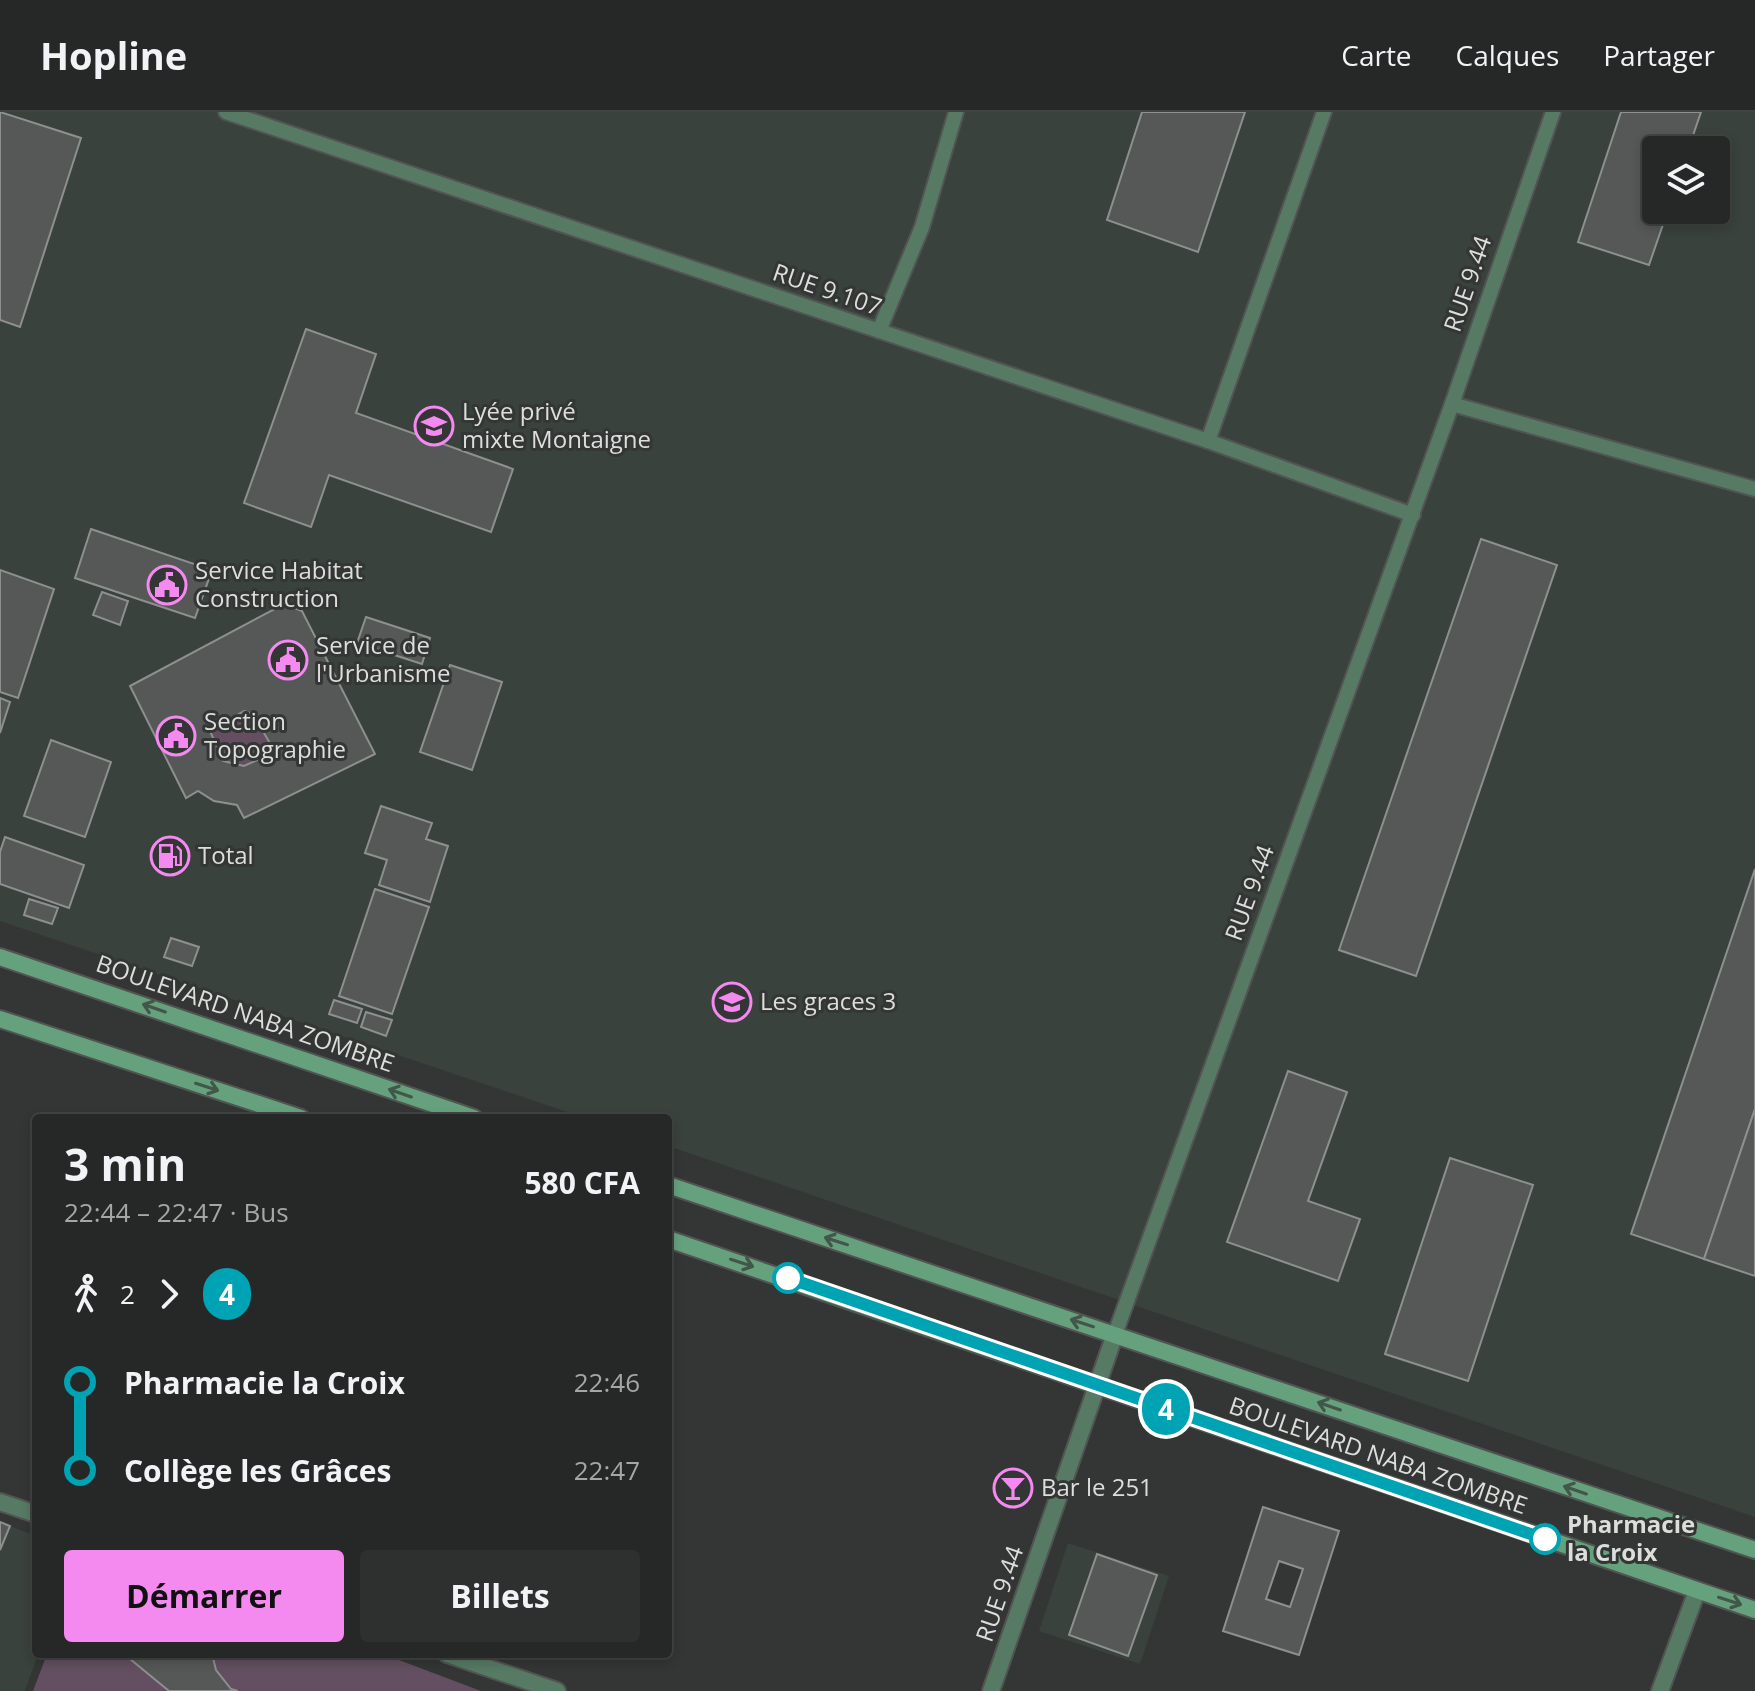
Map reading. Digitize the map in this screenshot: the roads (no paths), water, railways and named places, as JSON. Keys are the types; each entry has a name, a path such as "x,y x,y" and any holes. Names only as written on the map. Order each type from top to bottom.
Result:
{"main road":[{"name":"BOULEVARD NABA ZOMBRE","path":"0,957 462,1114"},
{"path":"0,1019 289,1114"},
{"name":"BOULEVARD NABA ZOMBRE","path":"672,1186 1755,1550"},
{"name":"BOULEVARD NABA ZOMBRE","path":"672,1240 1755,1610"}],"street":[{"name":"RUE 9.44","path":"991,1691 1115,1334"},
{"path":"0,1502 32,1513"},
{"path":"1660,1691 1697,1591"},
{"path":"459,1658 557,1691"}],"lane":[{"name":"RUE 9.107","path":"226,112 1208,441 1413,515"},
{"path":"879,331 922,227 956,112"},
{"path":"1208,441 1324,112"},
{"name":"RUE 9.44","path":"1115,1334 1413,515 1553,112"},
{"path":"1452,404 1755,489"}],"place":[{"name":"Lyée privé mixte Montaigne","path":"434,426"},
{"name":"Service Habitat Construction","path":"167,585"},
{"name":"Service de l'Urbanisme","path":"288,660"},
{"name":"Section Topographie","path":"176,736"},
{"name":"Total","path":"170,856"},
{"name":"Les graces 3","path":"732,1002"},
{"name":"Bar le 251","path":"1013,1488"},
{"name":"Pharmacie la Croix","path":"1545,1539"}]}
